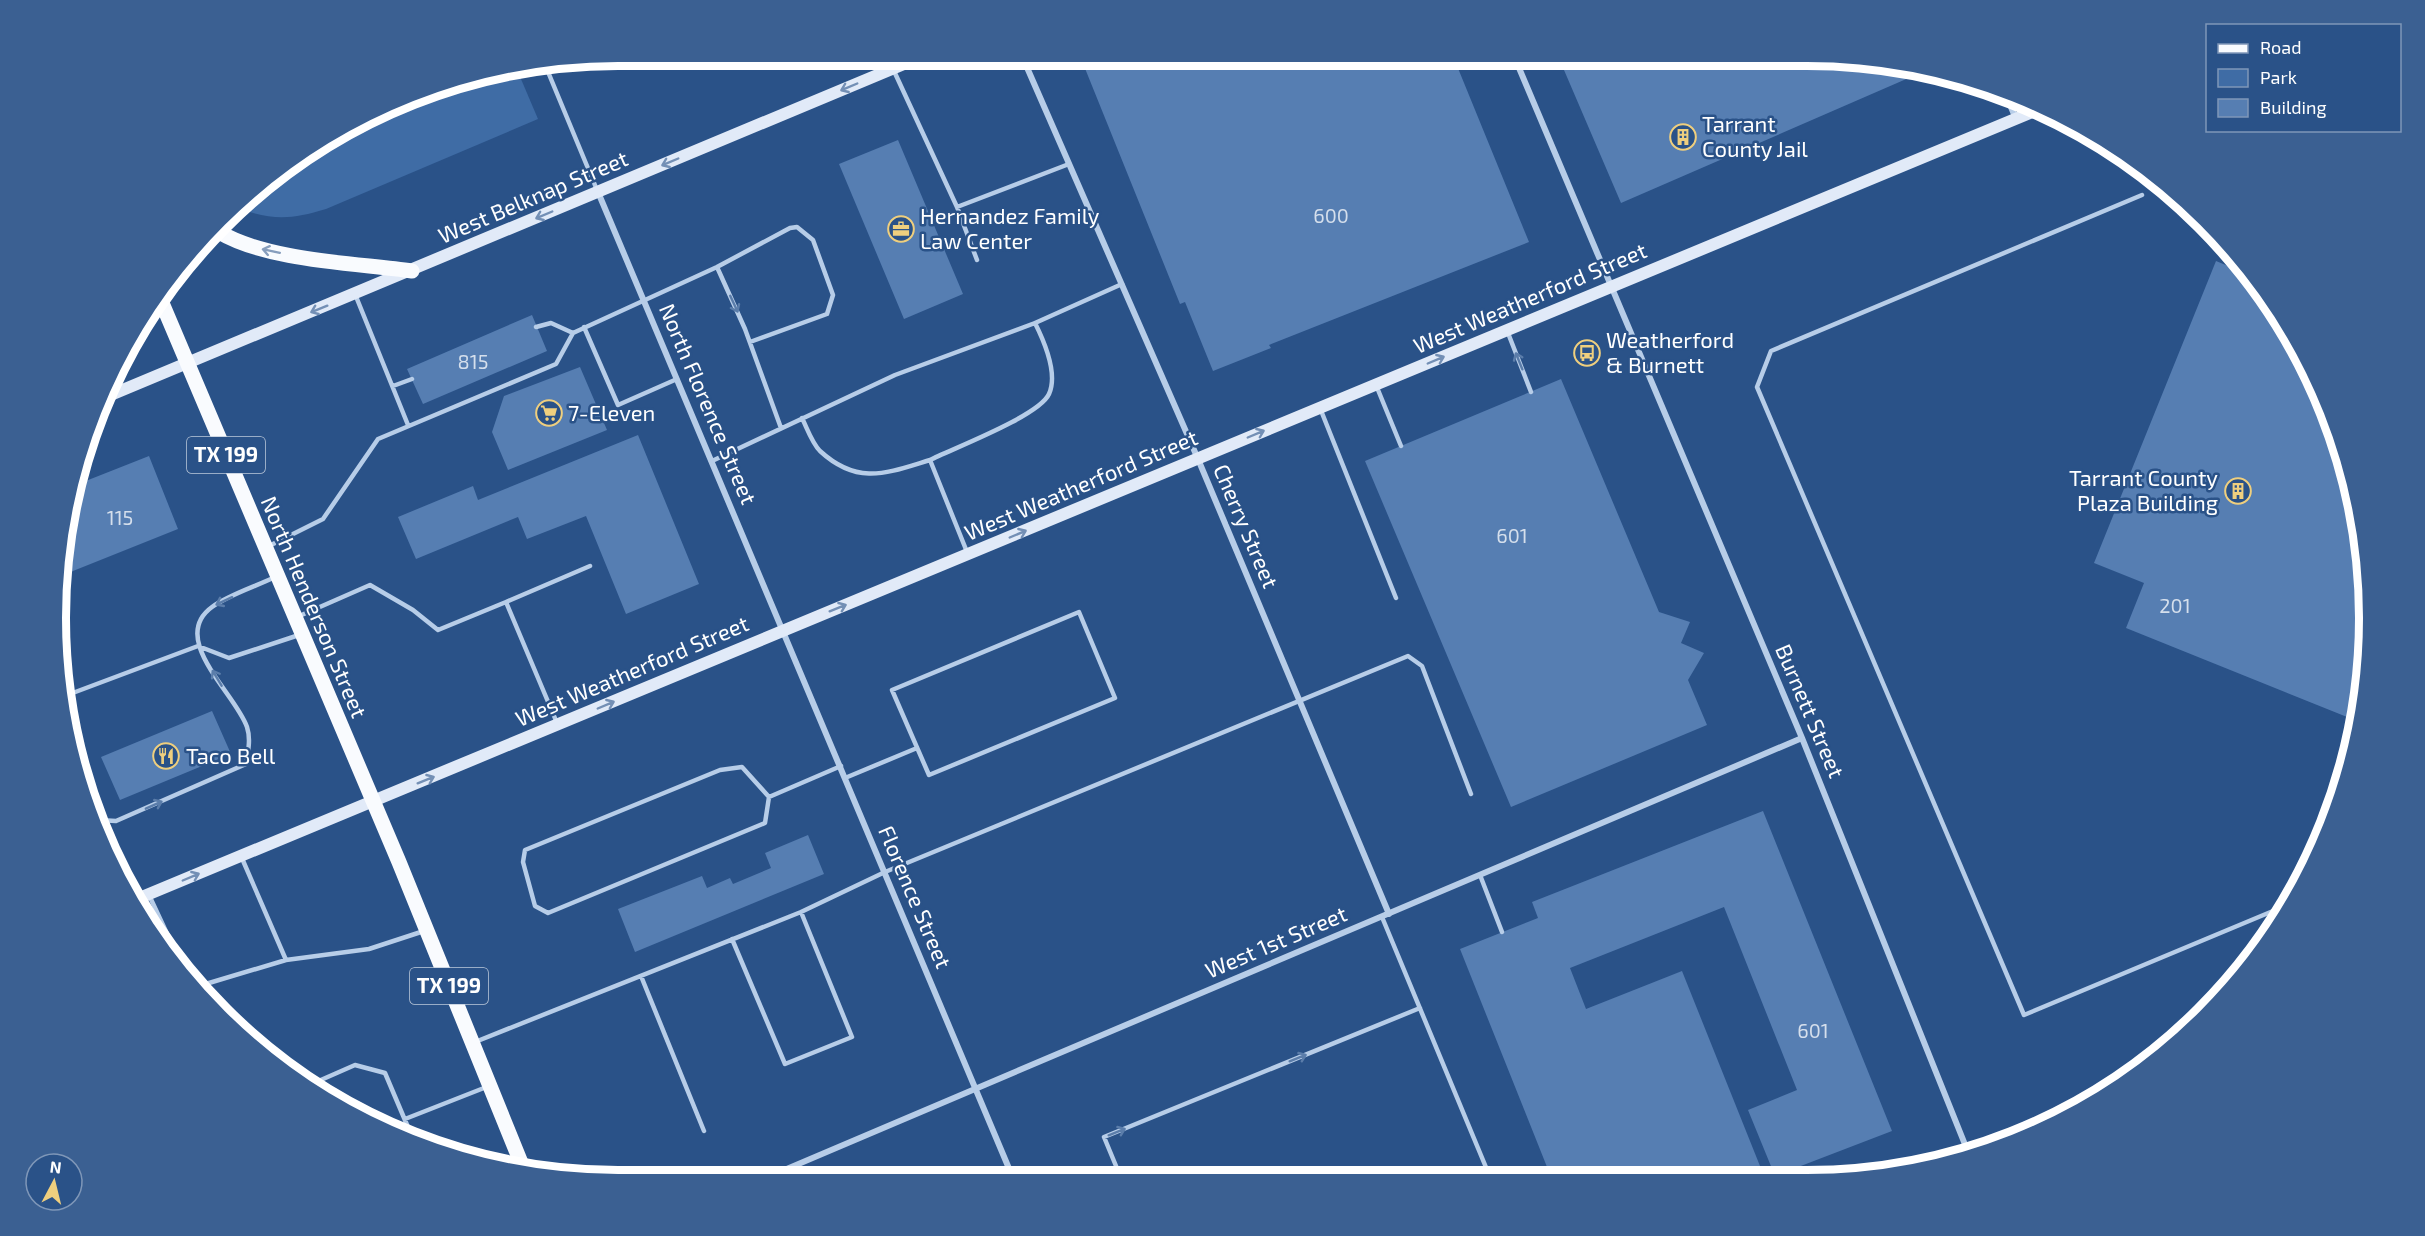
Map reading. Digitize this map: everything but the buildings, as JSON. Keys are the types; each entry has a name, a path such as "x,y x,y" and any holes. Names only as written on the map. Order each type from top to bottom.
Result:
{"main road":[{"name":"West Belknap Street","path":"114,394 898,66"},
{"name":"West Weatherford Street","path":"143,897 2030,113"},
{"path":"222,234 269,251 412,271"},
{"name":"North Henderson Street","path":"163,305 372,802"},
{"name":"TX 199","path":"372,802 427,931 519,1160"}],"street":[{"name":"Cherry Street","path":"1026,66 1198,459 1386,915"},
{"name":"Burnett Street","path":"1518,66 1802,738 1966,1146"},
{"path":"2010,105 2016,119"},
{"name":"North Florence Street","path":"598,192 784,631"},
{"name":"Florence Street","path":"784,631 1010,1170"},
{"name":"West 1st Street","path":"784,1170 1802,738"}],"lane":[{"path":"893,68 957,207 977,260"},
{"path":"548,71 598,192"},
{"path":"957,207 1069,164"},
{"path":"2142,195 1771,351 1757,387 2024,1015 2275,910"},
{"path":"264,548 323,519 378,439 556,364 573,333 717,267 790,228 797,227 813,240 834,295 827,314 750,342"},
{"path":"717,267 750,342 781,428"},
{"path":"712,461 896,375 1035,323 1122,284"},
{"path":"355,294 408,425"},
{"path":"536,327 551,323 573,333"},
{"path":"802,418 819,450 848,469 871,475 930,460 1030,413 1049,394 1052,370 1035,323"},
{"path":"584,327 618,405 677,379"},
{"path":"1507,330 1531,392"},
{"path":"393,386 412,379"},
{"path":"1376,385 1401,446"},
{"path":"1320,408 1396,598"},
{"path":"930,460 968,554"},
{"path":"294,618 370,585 413,610 438,630 590,566"},
{"path":"105,820 116,821 246,764 249,747 247,727 198,646 198,624 211,607 276,577"},
{"path":"506,602 558,725"},
{"path":"1079,612 1116,698 929,775 917,748 892,690 1079,612"},
{"path":"72,693 198,646 229,658 301,634"},
{"path":"472,1044 801,912 885,872 1408,656 1422,666 1471,794"},
{"path":"845,778 917,748"},
{"path":"769,796 840,766"},
{"path":"742,768 769,796 765,823 548,913 535,906 523,862 525,850 720,770 742,768"},
{"path":"241,856 286,960"},
{"path":"1480,875 1502,933"},
{"path":"143,897 161,928"},
{"path":"732,939 785,1064 852,1037 801,912"},
{"path":"1386,915 1420,1008 1487,1170"},
{"path":"205,984 286,960 369,949 427,931"},
{"path":"641,976 704,1131"},
{"path":"1118,1170 1104,1137 1420,1008"},
{"path":"318,1081 355,1065 385,1072 409,1129"},
{"path":"405,1119 490,1086"}],"green space":[{"path":"519,75 538,119 326,209 293,217 274,217 246,211 311,159 374,123 441,95"}],"place":[{"name":"Tarrant County Jail","path":"1683,137"},
{"name":"Hernandez Family Law Center","path":"901,229"},
{"name":"Weatherford & Burnett","path":"1587,353"},
{"name":"7-Eleven","path":"549,413"},
{"name":"Tarrant County Plaza Building","path":"2238,491"},
{"name":"Taco Bell","path":"166,756"}]}
